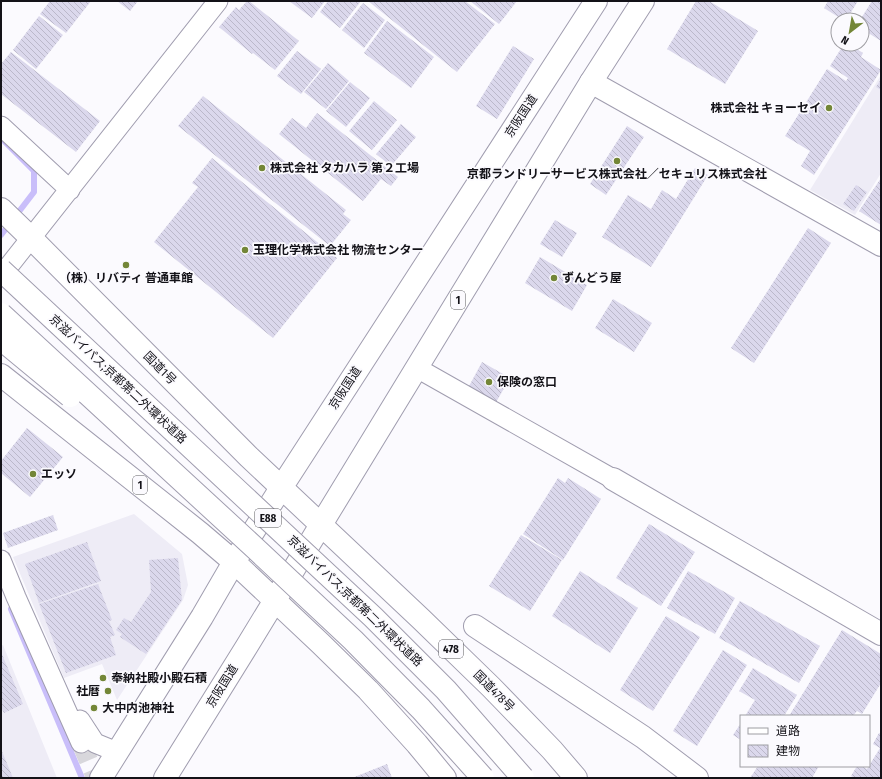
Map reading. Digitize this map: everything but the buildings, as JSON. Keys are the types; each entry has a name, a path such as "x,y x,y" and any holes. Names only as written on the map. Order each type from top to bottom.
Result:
{"main road":[{"name":"京阪国道","path":"101,778 281,488 596,1"},
{"name":"京阪国道","path":"165,778 643,1"},
{"path":"592,82 881,245"},
{"name":"国道1号","path":"1,209 249,457 321,524"},
{"name":"京滋バイパス;京都第二外環状道路","path":"1,270 373,617 446,690 523,778"},
{"name":"E88","path":"1,314 353,640 483,778"},
{"path":"1,339 256,549"},
{"name":"1","path":"1,375 200,533 234,562 274,600"},
{"path":"613,479 881,634"},
{"name":"国道478号","path":"321,524 491,687 552,750 576,778"},
{"path":"274,600 368,690 417,744 445,778"},
{"path":"475,626 644,737 697,778"},
{"path":"552,750 569,778"}],"street":[{"path":"1,276 218,1"},
{"path":"1,126 70,190"},
{"path":"417,368 613,479"},
{"path":"1,560 81,743"},
{"path":"56,686 66,697 95,743 117,752"}],"shaded area":[{"path":"881,75 881,173 855,215 810,190"},
{"path":"134,514 182,554 188,585 183,600 117,700 102,664 64,678 13,557"},
{"path":"3,645 57,778 1,778 1,646"}],"waterway":[{"path":"1,235 34,192 34,171 5,142"},
{"path":"11,609 82,778"}],"tunnel":[{"path":"81,743 96,778"}],"place":[{"name":"株式会社 キョーセイ","path":"829,108"},
{"name":"京都ランドリーサービス株式会社／セキュリス株式会社","path":"617,161"},
{"name":"株式会社 タカハラ 第２工場","path":"262,168"},
{"name":"玉理化学株式会社 物流センター","path":"245,250"},
{"name":"（株）リバティ 普通車館","path":"126,265"},
{"name":"ずんどう屋","path":"554,278"},
{"name":"保険の窓口","path":"489,382"},
{"name":"エッソ","path":"33,474"},
{"name":"奉納社殿小殿石積","path":"103,678"},
{"name":"社暦","path":"108,691"},
{"name":"大中内池神社","path":"94,708"}]}
